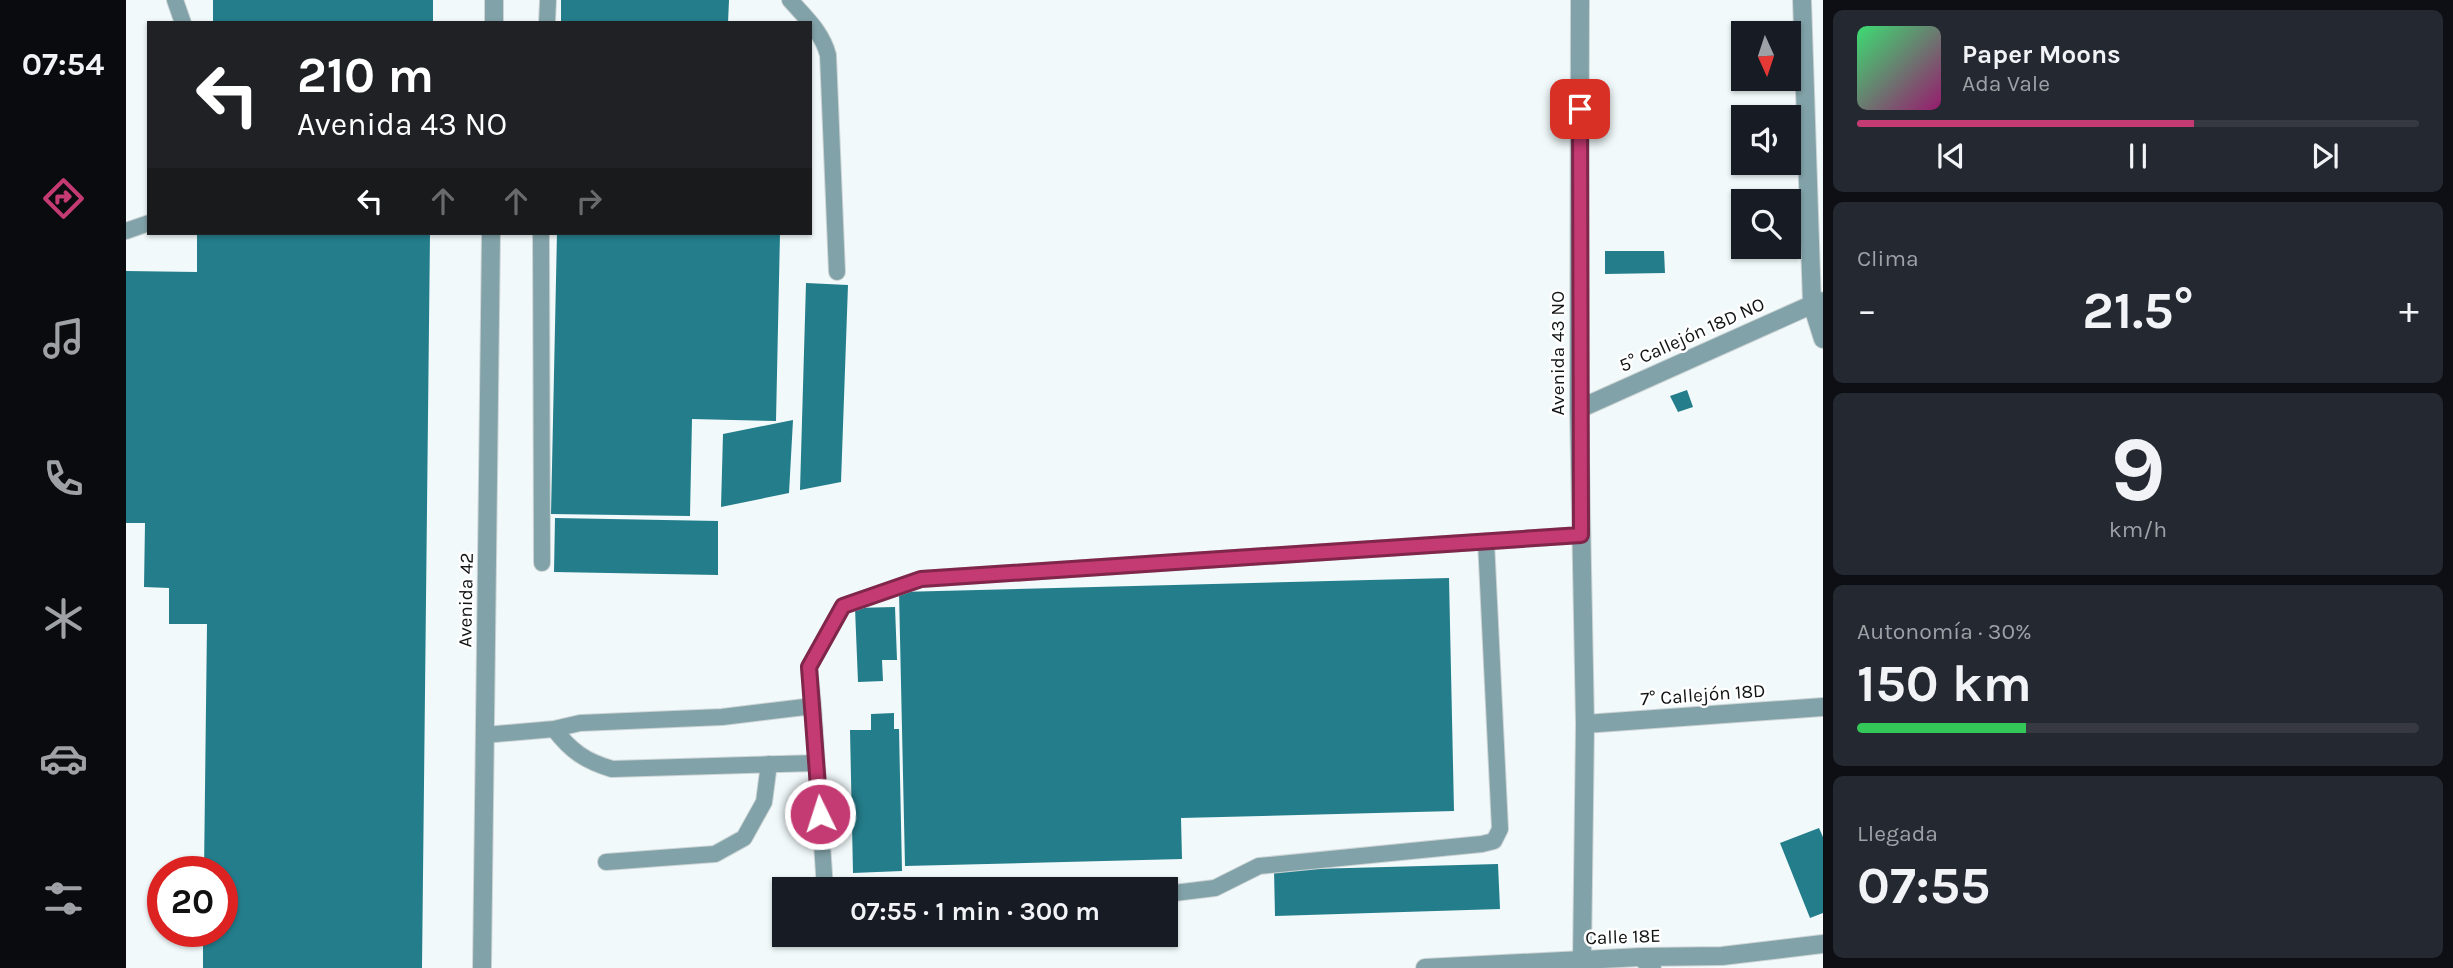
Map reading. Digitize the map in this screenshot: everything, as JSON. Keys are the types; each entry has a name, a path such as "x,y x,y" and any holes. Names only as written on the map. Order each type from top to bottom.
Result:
{"street":[{"path":"494,0 494,21"},
{"name":"Avenida 43 NO","path":"1580,0 1579,409 1585,724 1582,959"},
{"path":"1802,0 1817,302 1823,340"},
{"name":"Avenida 42","path":"482,968 491,235"},
{"name":"5° Callejón 18D NO","path":"1579,409 1817,302"},
{"name":"7° Callejón 18D","path":"1585,724 1823,707"},
{"name":"Calle 18E","path":"1425,968 1582,959 1611,963 1647,962 1823,944"}],"lane":[{"path":"176,0 182,21"},
{"path":"547,21 548,0"},
{"path":"790,0 808,21"},
{"path":"812,25 824,39 828,55 837,272"},
{"path":"126,231 147,224"},
{"path":"541,235 542,562"},
{"path":"824,877 809,667 843,606 921,579 1581,535"},
{"path":"1178,893 1216,888 1259,866 1482,845 1494,841 1500,830 1486,541"},
{"path":"485,735 554,729 580,723 722,717 813,706"},
{"path":"554,729 568,748 587,762 611,769 817,763"},
{"path":"606,862 715,854 744,838 764,802 769,764"}],"building":[{"path":"213,0 433,0 433,21 213,21"},
{"path":"561,0 729,0 728,21 561,21"},
{"path":"197,235 430,235 422,968 203,968 203,947 238,947 238,856 204,856 207,624 169,624 169,588 144,587 145,523 126,523 126,271 197,272"},
{"path":"557,235 780,235 776,421 692,419 690,516 551,514"},
{"path":"1605,251 1664,251 1665,273 1605,274"},
{"path":"806,283 848,285 841,482 800,490"},
{"path":"1687,390 1693,407 1678,412 1670,396"},
{"path":"793,420 789,493 721,507 723,434"},
{"path":"555,518 718,521 718,575 554,572"},
{"path":"1449,578 1454,811 1181,818 1182,859 905,866 899,592"},
{"path":"895,607 897,660 882,660 883,681 858,682 855,608"},
{"path":"894,713 894,729 899,729 902,871 853,873 850,730 871,730 871,714"},
{"path":"1819,828 1823,837 1823,913 1810,918 1780,843"},
{"path":"1498,864 1500,909 1275,916 1274,870"}],"route":[{"path":"820,814 809,667 843,606 921,579 1581,535 1580,109"}]}
